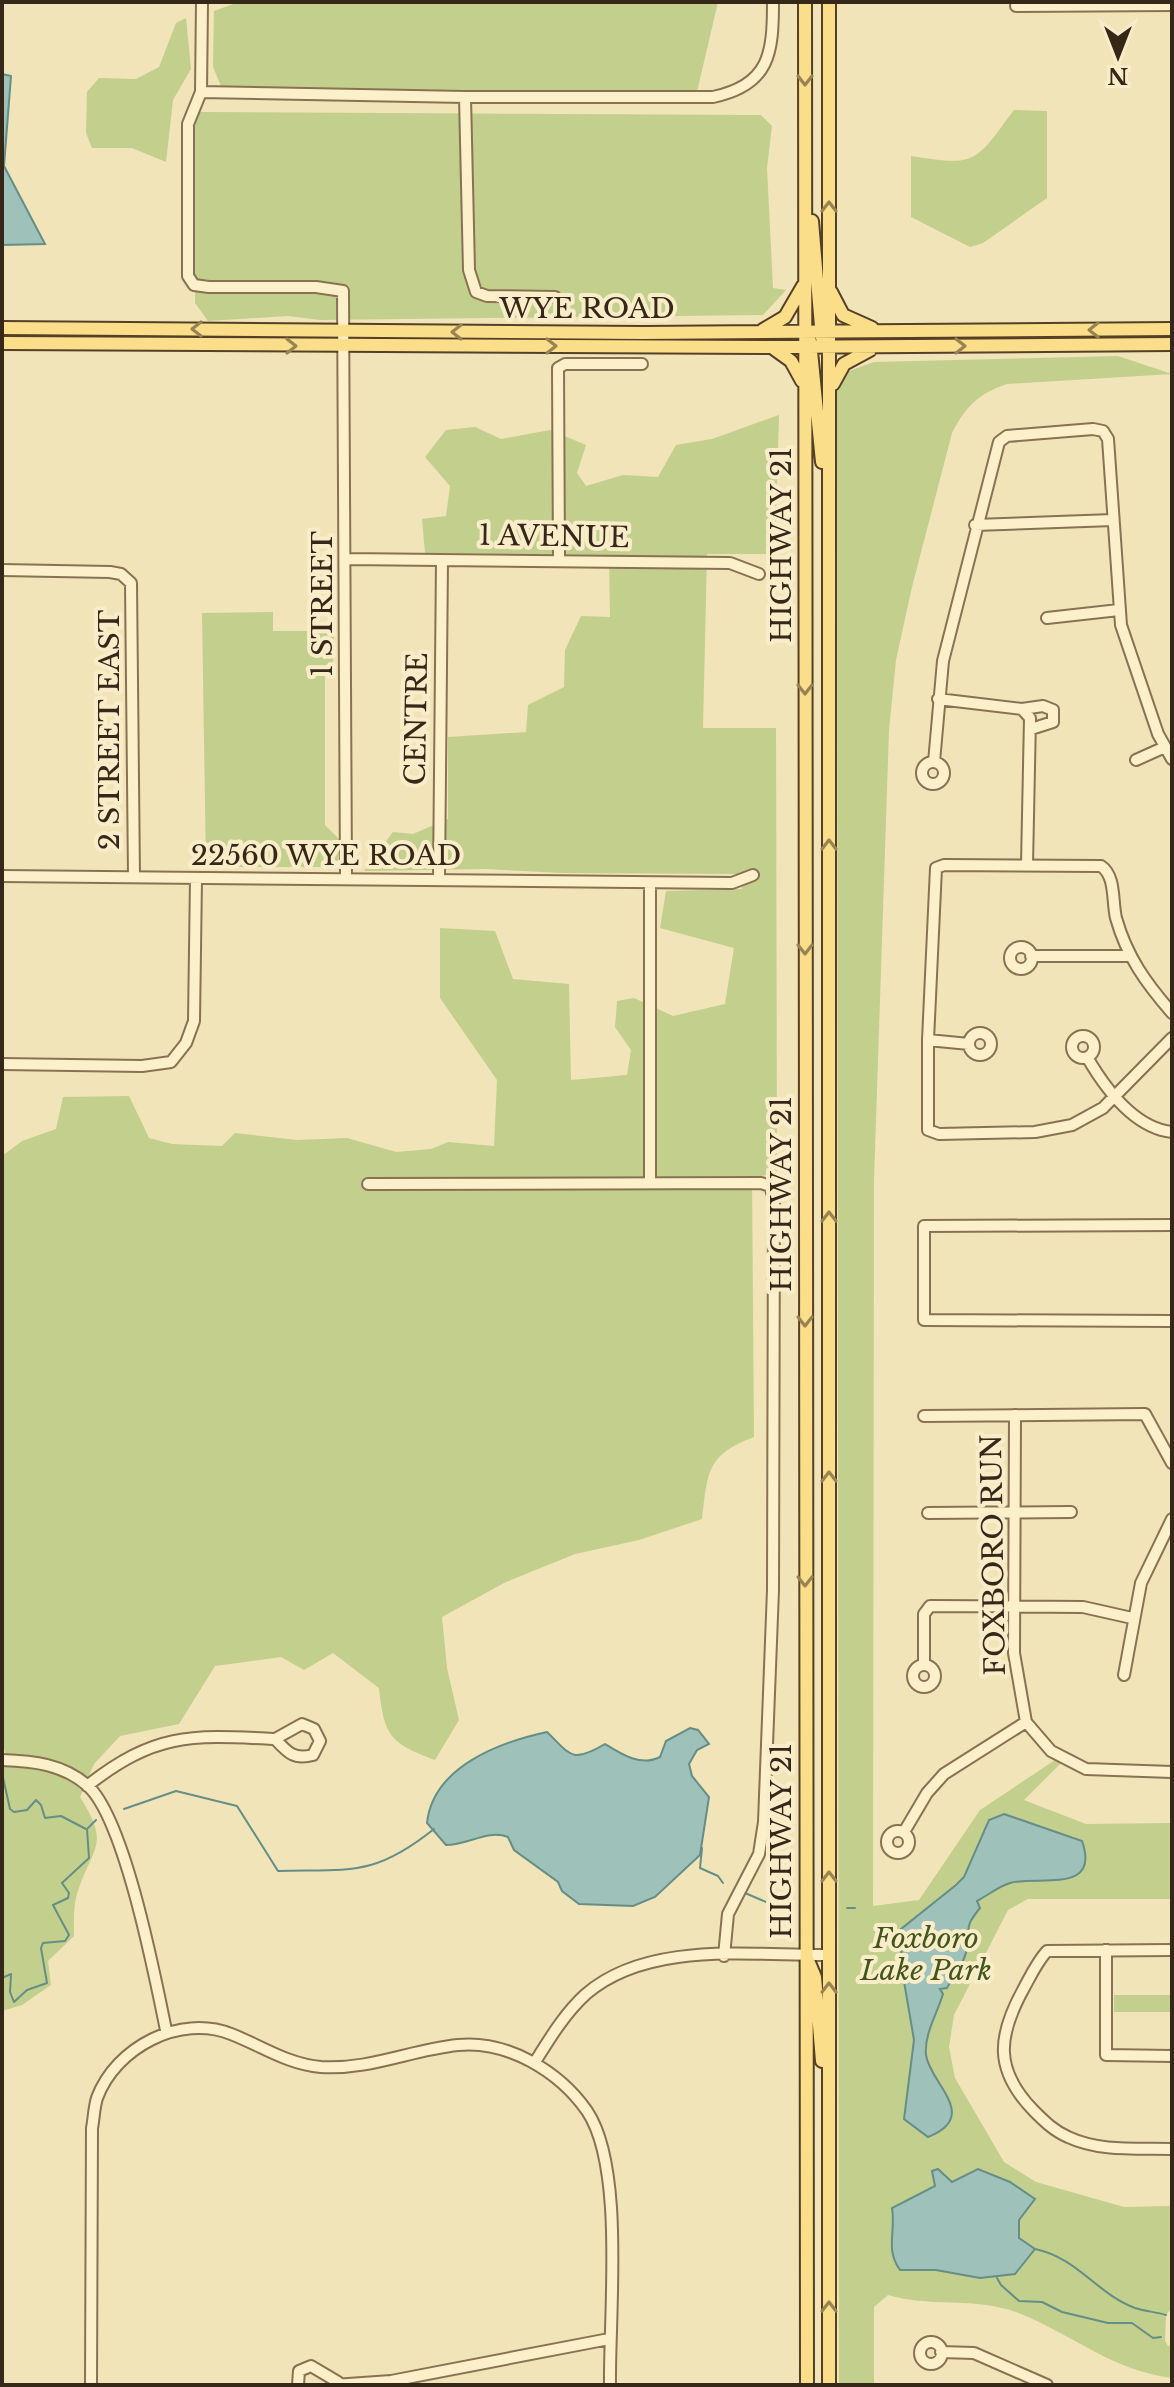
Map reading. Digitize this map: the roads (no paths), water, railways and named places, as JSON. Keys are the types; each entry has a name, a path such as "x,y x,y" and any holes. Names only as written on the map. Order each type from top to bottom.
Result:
{"main road":[{"name":"HIGHWAY 21","path":"805,2 804,332 808,347 805,387 807,2385"},
{"name":"HIGHWAY 21","path":"829,2 829,285 824,332 829,347 829,2385"},
{"path":"805,169 811,197 824,332"},
{"path":"759,332 785,317 805,284"},
{"path":"829,285 837,306 846,317 886,332"},
{"name":"WYE ROAD","path":"2,328 759,332 1172,329"},
{"name":"WYE ROAD","path":"2,343 829,347"},
{"path":"829,347 1172,344"},
{"path":"829,395 837,372 844,364 882,346"},
{"path":"771,347 795,365 805,387"},
{"path":"808,347 829,510"},
{"path":"805,1955 815,1977 829,2104"}],"street":[{"path":"202,2 201,92 699,99 733,93 748,85 765,66 771,50 773,2"},
{"path":"1016,6 1172,5"},
{"name":"1 STREET","path":"201,92 188,124 188,276 194,285 316,287 343,291 347,559 346,879"},
{"path":"465,97 469,270 472,285 476,292 487,296 555,297"},
{"path":"559,559 558,368 565,364 642,364"},
{"path":"934,762 938,699 956,601 994,452 1001,439 1093,429 1103,431 1108,439 1119,610 1124,639 1172,759"},
{"path":"975,525 1113,520"},
{"name":"1 AVENUE","path":"347,559 730,563 759,574"},
{"name":"CENTRE","path":"439,879 442,560"},
{"name":"2 STREET EAST","path":"2,570 110,572 121,574 131,583 134,877"},
{"path":"1047,618 1119,610"},
{"path":"938,699 1022,709 1043,706 1053,710 1053,722 1031,729"},
{"path":"1022,709 1030,718 1031,729 1027,865"},
{"path":"1136,760 1165,747"},
{"path":"1172,1013 1128,956 1106,869 1101,866 944,865 934,871 928,1130 939,1134 1035,1132 1072,1125 1103,1108 1172,1038"},
{"name":"22560 WYE ROAD","path":"2,876 732,883 753,875"},
{"path":"2,1064 161,1065 171,1062 186,1043 194,1021 196,879"},
{"path":"650,883 650,1183"},
{"path":"1031,956 1128,956"},
{"path":"928,1040 969,1044"},
{"path":"1087,1057 1138,1120 1159,1131 1172,1132"},
{"path":"368,1184 761,1183 770,1186 774,1199 773,1590 764,1822 759,1854 728,1914 724,1956"},
{"path":"1172,1225 924,1226 924,1320 1172,1321"},
{"path":"924,1416 1145,1414 1172,1463"},
{"name":"FOXBORO RUN","path":"1015,1415 1014,1653 1026,1722"},
{"path":"928,1513 1071,1512"},
{"path":"1124,1675 1132,1618 1149,1564 1172,1519"},
{"path":"924,1665 924,1614 930,1606 1083,1607 1132,1618"},
{"path":"904,1832 927,1793 944,1774 1026,1722 1051,1751 1086,1769 1172,1772"},
{"path":"87,1786 120,1761 148,1747 175,1739 209,1736 275,1739"},
{"path":"2,1760 55,1766 87,1786 101,1801 113,1827 150,1953 166,2030"},
{"path":"1106,1950 1106,2055 1172,2056"},
{"path":"1172,1950 1047,1951 1040,1958 1007,2020 1002,2042 1004,2065 1026,2103 1049,2126 1067,2137 1108,2148 1172,2149"},
{"path":"535,2062 563,2019 587,1993 613,1976 662,1959 829,1955"},
{"path":"91,2385 92,2128 97,2098 115,2069 135,2050 166,2030 229,2032 296,2063 320,2067 365,2066 459,2045 496,2049 535,2062 556,2078 587,2111 608,2160 610,2385"},
{"path":"298,2385 299,2371 311,2366 336,2384 391,2381 609,2339"},
{"path":"941,2352 974,2353 1047,2385"}],"water":[{"path":"2,74 11,76 4,166 45,244 2,245"},
{"path":"690,1728 698,1730 709,1744 697,1750 689,1764 692,1776 709,1797 700,1855 655,1897 633,1906 579,1904 562,1891 558,1882 514,1850 508,1837 485,1836 446,1845 427,1823 432,1803 455,1772 490,1750 510,1742 547,1732 572,1754 585,1754 605,1744 631,1758 646,1761 660,1757 666,1741"},
{"path":"1004,1814 1082,1841 1086,1858 1083,1869 1075,1876 1010,1883 977,1901 980,1908 969,1924 964,1958 947,1988 940,1989 943,1994 927,2039 929,2066 952,2109 951,2119 943,2129 928,2137 904,2119 914,2040 900,1958 904,1941 901,1929 964,1877 989,1820"},
{"path":"938,2169 952,2182 978,2169 1010,2182 1035,2199 1019,2220 1019,2238 1035,2249 1015,2274 980,2278 936,2270 900,2270 892,2248 892,2208 935,2186 932,2171"}],"waterway":[{"path":"2,1773 10,1809 14,1812 27,1810 36,1800 45,1818 61,1816 86,1829"},
{"path":"124,1809 176,1791 237,1806 278,1871 344,1869 378,1863 395,1856 434,1829"},
{"path":"88,1828 96,1820"},
{"path":"2,1978 11,1974 10,1992 14,2002 27,1990 47,1983 41,1948 43,1943 65,1941 69,1935 53,1905 68,1898 69,1893 62,1883 89,1858 87,1829"},
{"path":"702,1848 700,1868 718,1876 723,1883"},
{"path":"745,1893 780,1908"},
{"path":"847,1908 855,1908"},
{"path":"1035,2249 1063,2260 1122,2302 1166,2315"},
{"path":"997,2278 1019,2301 1042,2302 1062,2312 1108,2323 1132,2323 1153,2338 1161,2337"}],"park label":[{"name":"Foxboro Lake Park","path":"926,1954"}]}
